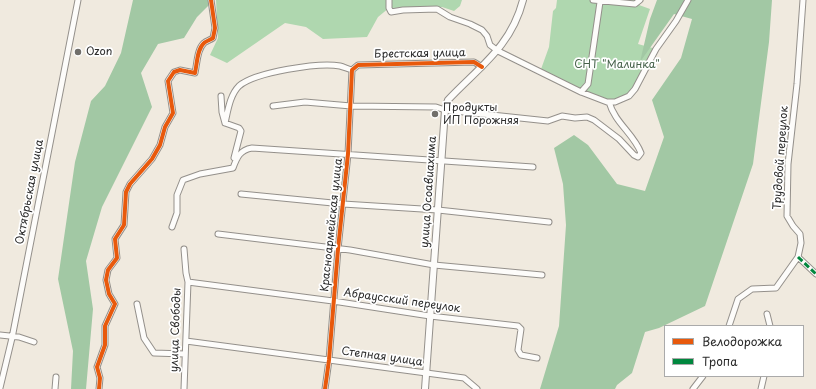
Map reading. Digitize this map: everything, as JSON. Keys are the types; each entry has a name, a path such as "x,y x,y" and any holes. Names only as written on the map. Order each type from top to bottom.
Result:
{"street":[{"name":"Октябрьская улица","path":"0,388 12,338 78,0"},
{"path":"99,389 100,378 97,367 105,345 105,326 115,304 109,294 106,280 108,270 116,258 115,239 124,225 126,192 130,184 152,159 160,146 164,127 173,113 168,81 174,72 180,70 195,73 198,54 202,44 213,38 215,28 211,0"},
{"path":"389,0 389,8 391,12 403,10 437,9 450,17 470,24 482,30 487,36 490,45 498,51 581,92 609,102 615,102 629,96 635,89 656,49 676,21 688,0"},
{"name":"улица Осоавиахима","path":"425,389 445,110 448,100 498,51 512,30 523,0"},
{"path":"593,0 600,2 635,4 640,0"},
{"name":"Трудовой переулок","path":"729,325 738,299 752,289 776,288 798,257 801,243 800,234 787,216 788,164 797,84 803,0"},
{"path":"581,92 588,84 600,2"},
{"name":"Брестская улица","path":"352,70 358,64 474,62 482,67"},
{"path":"225,123 233,94 240,85 249,80 262,75 295,67 340,66 352,70"},
{"name":"Красноармейская улица","path":"326,389 348,154 352,70"},
{"path":"221,96 222,112 225,123"},
{"path":"273,106 305,102 351,106 436,107 445,110 548,121 562,116 575,118 587,117 594,120 619,138 634,156 638,157 641,153 639,146 618,121 609,102"},
{"path":"225,123 239,128 241,131 234,158 237,160"},
{"path":"172,227 176,213 178,195 184,180 200,174 233,168 245,149 252,148 442,160 533,168"},
{"path":"240,194 343,204 438,210 549,222"},
{"path":"218,234 338,249 434,265 542,275"},
{"name":"улица Свободы","path":"184,249 188,282 184,389"},
{"path":"798,257 816,274"},
{"name":"Абраусский переулок","path":"188,282 334,301 430,316 518,326 521,329 518,350 521,355 537,358"},
{"path":"137,304 144,338 154,353 185,354"},
{"path":"766,314 770,325"},
{"path":"0,336 12,338 18,337 34,342"},
{"name":"Степная улица","path":"186,341 464,378 477,389"},
{"path":"55,389 56,377"},
{"path":"693,389 702,377"},
{"path":"761,389 764,377"}],"green space":[{"path":"133,0 209,0 209,5 197,17 184,38 158,44 141,73 152,107 102,207 86,261 93,309 86,389 71,389 73,351 58,279 75,162 91,101 105,86 121,53"},
{"path":"216,0 462,0 460,6 454,11 442,7 389,8 378,17 367,37 323,39 306,27 285,23 227,63 210,55 218,38"},
{"name":"СНТ \"Малинка\"","path":"557,0 640,0 639,5 650,9 638,44 656,49 629,96 607,102 540,72 549,47 553,11 556,8"},
{"path":"657,0 772,0 769,42 753,164 705,306 659,328 645,332 632,373 617,385 615,389 540,389 559,326 566,225 563,184 554,148 574,135 588,145 617,184 645,191 664,137 652,100 681,58 692,19 674,14 640,62 650,19"}],"marked path":[{"path":"798,257 816,274"}],"cycle path":[{"path":"99,389 100,378 97,367 105,345 105,326 115,304 109,294 106,280 108,270 117,258 115,239 124,225 126,192 130,184 152,159 160,145 165,127 173,113 168,81 174,72 180,70 195,73 200,49 205,42 213,38 215,28 211,0"},
{"path":"325,389 348,154 352,70 358,65 474,62 482,67"}],"place":[{"name":"Ozon","path":"78,52"},
{"name":"Продукты ИП Порожняя","path":"435,114"}]}
